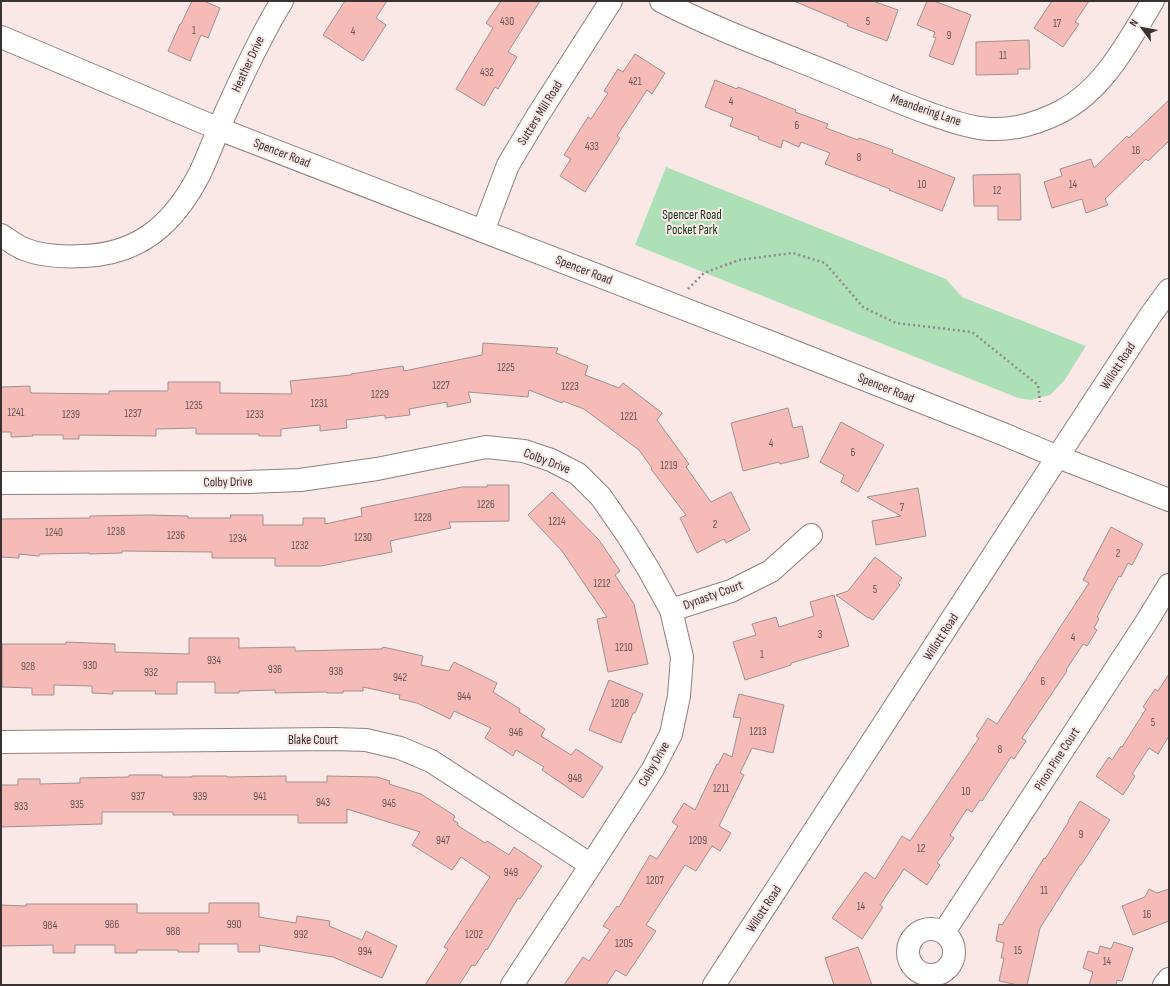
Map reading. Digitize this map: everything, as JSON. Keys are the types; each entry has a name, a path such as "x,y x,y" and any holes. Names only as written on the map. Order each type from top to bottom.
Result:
{"street":[{"name":"Heather Drive","path":"1,235 25,249 47,255 70,257 96,256 116,251 139,242 157,230 174,214 200,173 245,68 282,1"},
{"name":"Sutters Mill Road","path":"483,232 508,165 611,1"},
{"name":"Meandering Lane","path":"661,1 688,15 738,37 792,57 906,105 950,121 980,128 1009,128 1034,123 1062,111 1085,96 1107,73 1153,1"},
{"name":"Spencer Road","path":"1,37 219,129 672,304 1169,500"},
{"name":"Willott Road","path":"714,985 1058,457 1169,290"},
{"name":"Colby Drive","path":"1,483 238,482 300,480 377,469 486,447 524,451 550,460 578,474 601,498 628,536 671,610 682,657 680,696 671,734 653,769 512,985"},
{"name":"Dynasty Court","path":"671,610 731,591 772,571 811,535"},
{"name":"Pinon Pine Court","path":"944,932 1169,585"},
{"name":"Blake Court","path":"1,742 366,740 400,748 431,761 591,865"},
{"path":"1164,985 1169,979"}],"path":[{"path":"672,304 704,273 739,260 793,253 826,263 863,307 896,323 972,332 1038,385 1040,402"}],"green space":[{"name":"Spencer Road Pocket Park","path":"666,167 946,279 962,297 1086,346 1064,381 1050,395 1031,400 1018,398 635,245"}],"building":[{"path":"192,1 204,1 220,8 208,38 201,35 190,61 168,51"},
{"path":"345,1 387,1 376,18 386,25 363,61 323,35"},
{"path":"501,1 540,1 508,52 517,57 498,89 495,87 484,106 456,89 493,28 486,23"},
{"path":"794,1 873,1 898,10 887,41 847,26 848,24"},
{"path":"927,1 934,1 971,15 953,65 929,56 936,38 933,37 935,32 917,25"},
{"path":"1052,1 1089,1 1075,22 1079,24 1063,47 1034,28"},
{"path":"1029,40 1030,69 1018,69 1018,74 976,75 976,42"},
{"path":"635,54 665,73 652,94 647,90 617,136 620,138 585,192 560,176 571,159 564,155 588,117 591,119 608,93 604,91 618,69 623,72"},
{"path":"715,80 737,89 738,87 796,110 795,112 828,124 826,128 858,140 859,138 893,150 892,153 955,178 942,211 825,164 830,153 801,142 799,147 783,140 781,148 758,139 759,137 730,126 733,118 705,107"},
{"path":"1169,100 1169,141 1148,161 1146,159 1105,199 1108,205 1086,213 1082,199 1052,208 1044,182 1062,176 1060,169 1091,159 1094,168 1127,136 1129,138"},
{"path":"1020,174 1021,220 998,220 998,206 974,206 973,175"},
{"path":"483,343 558,348 556,353 588,366 585,375 619,388 623,383 662,413 657,420 689,464 686,467 711,502 731,492 750,530 726,543 724,539 697,553 680,518 686,515 651,469 652,468 639,450 584,409 563,401 562,403 529,390 528,397 468,392 471,402 447,407 447,402 409,409 410,415 385,418 385,415 346,420 347,428 320,431 320,425 281,429 281,436 259,436 259,434 196,434 196,428 156,429 156,436 79,435 79,439 63,439 63,435 11,437 11,432 1,432 1,387 30,386 31,393 109,394 109,391 168,391 168,382 220,382 220,393 292,394 290,381 351,375 403,366 404,371 482,355"},
{"path":"788,408 793,428 802,426 809,457 780,464 779,462 743,471 731,423"},
{"path":"841,422 884,445 858,492 841,482 844,475 820,462"},
{"path":"487,485 509,485 509,521 449,522 451,528 390,541 392,552 321,566 275,566 275,558 212,558 212,552 122,551 122,553 40,554 39,556 19,554 19,558 1,557 1,519 90,518 90,516 149,515 188,516 188,518 231,518 230,515 263,515 263,525 303,525 303,518 325,518 325,524 362,516 361,508 462,487 487,487"},
{"path":"918,488 926,536 876,545 872,521 901,516 867,497"},
{"path":"552,492 599,540 620,571 615,575 634,604 648,664 608,672 597,619 607,617 562,551 528,515"},
{"path":"1111,527 1143,544 1132,565 1128,563 1121,577 1119,576 1097,617 1099,619 1094,628 1097,630 1087,646 1083,644 1066,670 1067,671 1022,738 1026,741 1014,759 1011,757 982,801 980,800 972,812 967,809 950,835 954,838 937,863 940,865 927,885 904,869 880,905 883,907 862,939 832,918 865,872 875,879 902,836 910,841 979,738 976,736 988,718 997,724 1089,583 1083,580"},
{"path":"875,557 902,578 898,583 900,585 873,620 836,595 848,591"},
{"path":"834,595 849,646 791,663 791,665 745,680 733,642 756,635 752,624 776,617 779,627 814,616 810,602"},
{"path":"189,638 239,638 239,648 295,647 295,651 382,649 383,647 423,656 421,665 449,671 454,662 497,683 493,692 520,709 519,712 545,729 541,736 571,755 576,749 603,767 583,798 542,770 544,767 516,750 513,756 485,738 491,728 454,711 450,719 417,703 399,699 400,695 363,687 363,691 343,691 343,693 275,693 275,690 215,693 215,682 177,682 177,694 155,694 156,691 113,691 113,694 92,693 92,686 54,685 54,695 32,695 32,688 2,687 2,644 66,644 66,642 115,644 115,652 189,654"},
{"path":"1169,674 1169,736 1158,754 1149,748 1132,774 1135,776 1123,795 1096,776 1109,757 1112,760 1121,746 1122,747 1146,709 1143,707 1155,689 1158,691"},
{"path":"609,680 643,694 635,713 633,713 621,743 589,730"},
{"path":"739,694 784,705 773,753 752,748 740,773 744,775 719,826 731,833 720,851 712,846 696,871 685,865 646,925 656,931 626,976 616,970 606,985 564,985 583,957 589,961 610,930 603,926 617,906 619,907 650,855 657,859 678,826 672,822 684,803 695,810 717,764 718,765 724,753 732,757 741,718 733,717"},
{"path":"129,775 162,775 162,777 286,776 286,782 327,782 327,776 377,777 390,781 389,784 421,794 455,816 453,820 458,823 457,825 485,843 487,841 509,855 514,847 542,866 520,899 518,898 487,950 486,949 475,966 472,965 459,985 425,985 448,949 444,947 490,877 461,857 452,870 412,845 420,832 347,809 347,823 298,823 298,815 173,815 173,812 102,812 102,824 1,827 1,785 18,785 18,779 40,779 40,784 80,783 80,778 129,777"},
{"path":"1080,801 1110,820 1040,928 1027,985 1018,985 999,981 1004,958 1001,958 1004,943 996,941 999,924 1002,925 1069,821"},
{"path":"1149,889 1157,893 1169,889 1169,921 1133,935 1122,906 1145,897"},
{"path":"209,903 259,903 259,917 296,923 297,916 330,921 329,926 362,940 366,931 397,946 382,978 333,957 259,945 260,952 238,952 238,944 199,944 199,952 178,952 178,950 137,950 137,953 115,953 115,945 75,945 75,953 53,953 53,945 1,946 1,905 137,904 137,913 209,913"},
{"path":"1114,942 1133,948 1122,981 1117,980 1116,985 1089,985 1093,972 1083,968 1088,951 1098,954 1100,946 1111,949"},
{"path":"858,947 872,985 834,985 825,958"}]}
